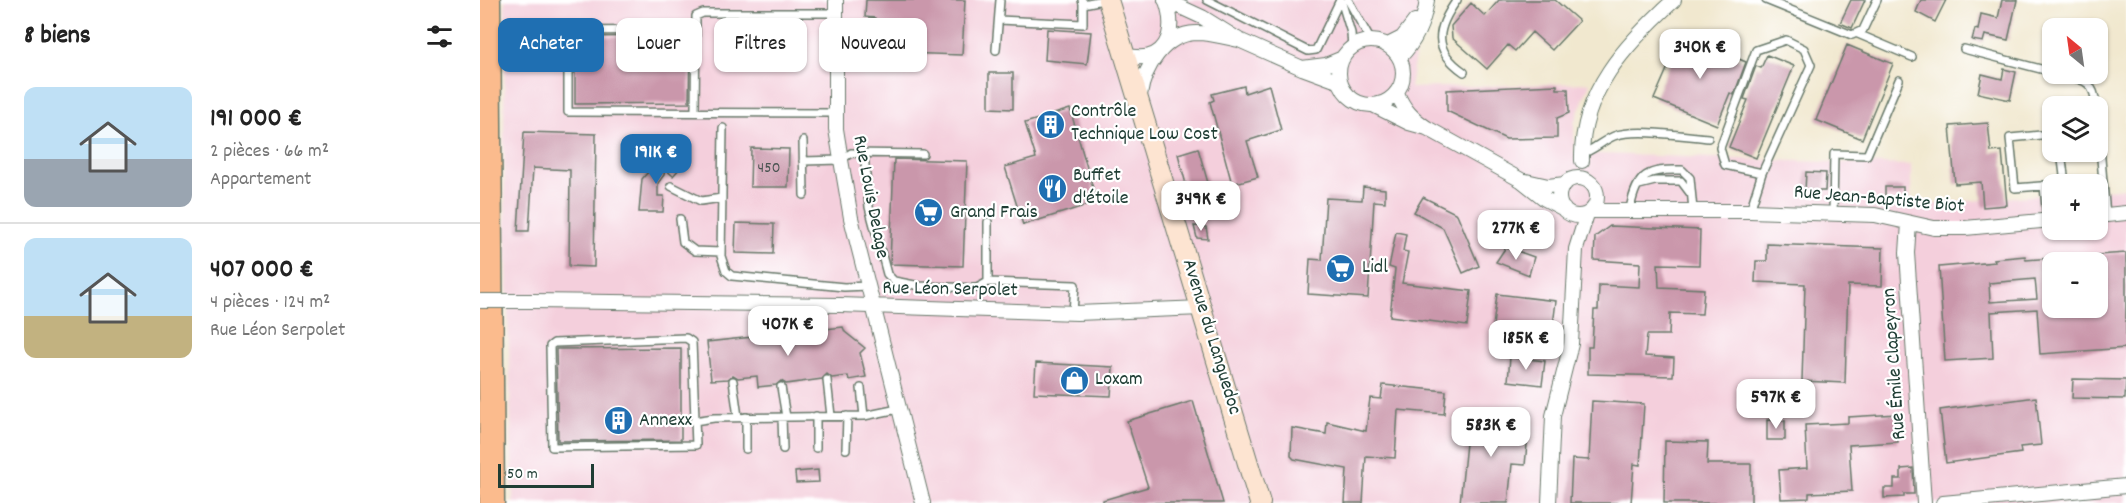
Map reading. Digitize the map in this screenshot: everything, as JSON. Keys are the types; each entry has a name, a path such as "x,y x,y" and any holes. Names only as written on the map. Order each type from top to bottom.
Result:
{"highway":[{"path":"488,0 492,503"}],"main road":[{"name":"Avenue du Languedoc","path":"1111,3 1260,503"}],"street":[{"path":"1165,0 1202,17 1239,39 1302,68 1340,82"},
{"path":"1139,97 1142,78 1150,62 1162,49 1172,32 1171,15 1165,0"},
{"path":"1388,45 1402,38 1411,28 1426,0"},
{"path":"1400,57 1410,46 1424,19 1426,0"},
{"path":"1549,503 1553,416 1571,344 1576,249 1589,212 1596,203 1594,188 1582,157 1584,127 1590,104 1604,77 1626,48 1667,2"},
{"name":"Rue Louis Delage","path":"836,7 836,113 841,160 868,286 923,503"},
{"path":"1125,55 1137,58 1149,57 1178,38 1196,33 1239,39"},
{"path":"1302,68 1326,65 1371,41 1388,45 1400,57 1404,69 1403,82 1397,93 1387,102 1375,106"},
{"path":"1348,52 1340,64 1340,82 1351,99 1362,105 1375,106 1409,123 1427,128"},
{"path":"1397,93 1412,118 1427,128 1521,180 1545,199 1566,211 1578,216 1589,212"},
{"path":"1576,249 1566,211 1560,199 1582,157"},
{"path":"1521,180 1548,186 1582,179 1594,188"},
{"name":"Rue Jean-Baptiste Biot","path":"1594,188 1630,209"},
{"name":"Rue Jean-Baptiste Biot","path":"1589,212 1630,209 1875,215 1934,228 1965,228 2042,221"},
{"path":"2108,214 2126,213"},
{"name":"Rue Émile Clapeyron","path":"1909,223 1907,253 1924,503"},
{"name":"Rue Léon Serpolet","path":"480,301 532,300 1073,312 1202,308"},
{"path":"1943,503 2126,486"}],"lane":[{"path":"996,50 999,0"},
{"path":"1207,0 1308,51 1316,50 1340,0"},
{"path":"1340,0 1351,33 1348,52"},
{"path":"1348,0 1371,41"},
{"path":"1457,0 1445,17 1441,34 1442,51 1447,61 1464,72"},
{"path":"1766,0 1912,57"},
{"path":"1858,34 1877,0"},
{"path":"999,20 1083,24 1083,2 1111,3"},
{"path":"696,18 703,12 836,7"},
{"path":"616,31 568,31 568,112 836,113"},
{"path":"1750,211 1762,172 1811,65 1804,49 1786,40 1756,50 1720,148 1725,165 1762,172"},
{"path":"1964,49 2042,69"},
{"path":"695,72 695,111"},
{"path":"1833,214 1834,154 1867,155 1899,80"},
{"path":"723,128 721,252 726,271 732,276 844,287 868,286"},
{"path":"1582,157 1614,136 1645,133 1708,138"},
{"path":"2042,135 2010,138 2015,188 2042,186"},
{"path":"803,141 804,195"},
{"path":"803,161 841,160 851,153 922,154"},
{"path":"864,154 868,207 887,274 894,281 920,285 977,288 988,282 1075,285 1073,312"},
{"path":"1630,209 1643,176 1655,169 1682,170 1690,178 1693,210"},
{"path":"1639,185 1655,181 1681,181 1692,195"},
{"path":"671,186 701,201 722,198"},
{"path":"680,219 683,242 695,250 721,252"},
{"path":"988,222 988,282"},
{"path":"686,338 692,342 694,421 696,445 552,447 550,442 549,345 686,338"},
{"path":"826,380 831,416"},
{"path":"733,381 742,417 746,449"},
{"path":"781,387 784,417 783,449"},
{"path":"861,388 864,416"},
{"path":"694,421 742,417 864,416 898,408"},
{"path":"816,416 816,448"},
{"path":"846,449 847,416"}],"shaded area":[{"path":"505,0 1424,0 1410,88 1590,83 1574,123 1574,153 1911,165 1911,206 2042,195 2042,240 2108,240 2108,190 2126,188 2126,503 513,503 504,153 505,72 604,72 604,18 505,18"}],"building":[{"path":"866,0 965,0 962,55 927,54 927,18 865,17"},
{"path":"1499,0 1555,0 1579,21 1552,50 1532,32 1515,51 1508,45 1487,69 1452,38 1451,26 1471,3 1485,16"},
{"path":"1851,0 1865,0 1852,28 1840,23"},
{"path":"1921,0 1946,0 1935,22 1916,12"},
{"path":"2002,0 2017,0 2008,40 1985,35 1983,42 1972,40 1975,29 1978,30 1981,14 1998,18"},
{"path":"1047,29 1091,32 1087,64 1045,60"},
{"path":"1682,35 1746,62 1734,95 1730,93 1717,125 1654,99"},
{"path":"604,37 616,37 616,72 689,72 689,103 575,104 575,72 604,72"},
{"path":"1847,45 1893,64 1862,139 1816,120"},
{"path":"1767,55 1794,66 1756,158 1729,147 1748,100 1744,99 1756,66 1761,68"},
{"path":"2004,69 2016,72 2010,100 1978,93 1982,74 2002,79"},
{"path":"989,73 1013,73 1013,109 989,108"},
{"path":"1269,85 1281,130 1247,141 1258,177 1232,184 1210,102 1214,100 1212,94 1244,86 1245,93"},
{"path":"1557,85 1557,89 1568,89 1569,113 1557,118 1557,138 1506,139 1447,111 1447,90"},
{"name":"Buffet d'étoile","path":"1070,109 1097,202 1023,225 1005,167 1036,158 1025,123"},
{"path":"1988,123 1991,152 2002,151 2007,205 1983,207 1981,182 1955,184 1950,126"},
{"path":"524,132 596,134 594,267 569,266 570,170 533,168 529,231 518,231"},
{"path":"751,148 789,149 788,187 750,187"},
{"path":"1198,148 1208,183 1187,188 1178,154"},
{"path":"665,152 680,168 673,176 665,169 658,183 658,196 664,196 663,212 639,212 642,179"},
{"name":"Grand Frais","path":"894,159 967,161 963,266 890,264"},
{"path":"1806,172 1826,173 1825,191 1805,191"},
{"path":"1363,187 1385,189 1385,202 1374,201 1368,298 1308,294 1310,259 1322,260 1326,198 1362,200"},
{"path":"1885,187 1903,187 1903,197 1885,197"},
{"path":"1423,197 1457,214 1479,266 1463,273 1443,228 1414,212"},
{"path":"736,223 774,224 773,254 735,253"},
{"path":"1194,226 1206,227 1208,239 1197,238"},
{"path":"1610,226 1700,230 1699,265 1658,264 1659,287 1704,289 1702,314 1670,313 1669,335 1647,335 1645,356 1674,358 1673,376 1588,374 1588,347 1592,347 1594,310 1598,310 1599,285 1639,287 1640,263 1594,260 1595,237"},
{"path":"1396,232 1406,234 1403,251 1408,252 1402,283 1471,291 1467,326 1390,316 1395,269 1389,267"},
{"path":"1767,244 1883,248 1882,286 1848,285 1845,383 1802,381 1805,284 1755,282 1756,261 1767,261"},
{"path":"1506,247 1534,257 1529,275 1496,262"},
{"path":"2126,253 2126,348 2040,354 2037,309 1991,312 1993,358 1945,361 1939,267 1995,262 1994,259 2025,256 2026,260 2042,259 2042,318 2108,318 2108,254","holes":["2035,279 2037,299 1990,302 1989,283"]},
{"path":"1497,294 1556,301 1551,341 1492,334"},
{"name":"Annexx","path":"843,327 845,332 865,348 860,353 866,377 849,380 848,376 832,378 827,374 822,379 786,384 781,381 776,385 758,387 757,376 738,378 733,375 728,379 711,380 707,342"},
{"path":"681,348 681,440 558,441 556,349"},
{"path":"1510,357 1545,361 1542,385 1508,381"},
{"name":"Loxam","path":"1036,363 1113,367 1111,396 1034,393"},
{"path":"2073,379 2126,380 2125,399 2072,398"},
{"path":"1383,385 1446,391 1444,414 1398,410 1395,458 1366,456 1363,503 1345,503 1347,469 1294,459 1291,456 1292,428 1326,434 1327,422 1366,431 1370,398 1381,399"},
{"path":"2036,397 2041,445 2020,447 2021,453 1946,463 1940,410"},
{"path":"1193,401 1223,503 1103,503 1103,500 1148,487 1127,421"},
{"path":"1592,401 1644,404 1640,465 1634,464 1631,503 1570,503 1572,459 1589,460"},
{"path":"1469,413 1516,417 1514,433 1528,434 1525,465 1512,464 1508,503 1460,503"},
{"path":"1897,414 1898,442 1849,445 1852,491 1809,493 1809,498 1781,499 1779,470 1807,468 1805,425 1848,423 1848,417"},
{"path":"1767,420 1785,421 1785,440 1767,440"},
{"path":"1665,441 1708,442 1707,464 1751,464 1751,503 1664,503"},
{"path":"1913,468 1914,494 1884,498 1884,488 1894,488 1894,479 1901,479 1901,469"},
{"path":"818,470 819,482 796,483 795,472"}],"place":[{"name":"Contrôle Technique Low Cost","path":"1050,124"},
{"name":"Buffet d'étoile","path":"1052,188"},
{"name":"Grand Frais","path":"929,213"},
{"name":"Lidl","path":"1341,268"},
{"name":"Loxam","path":"1074,380"},
{"name":"Annexx","path":"618,421"}]}
